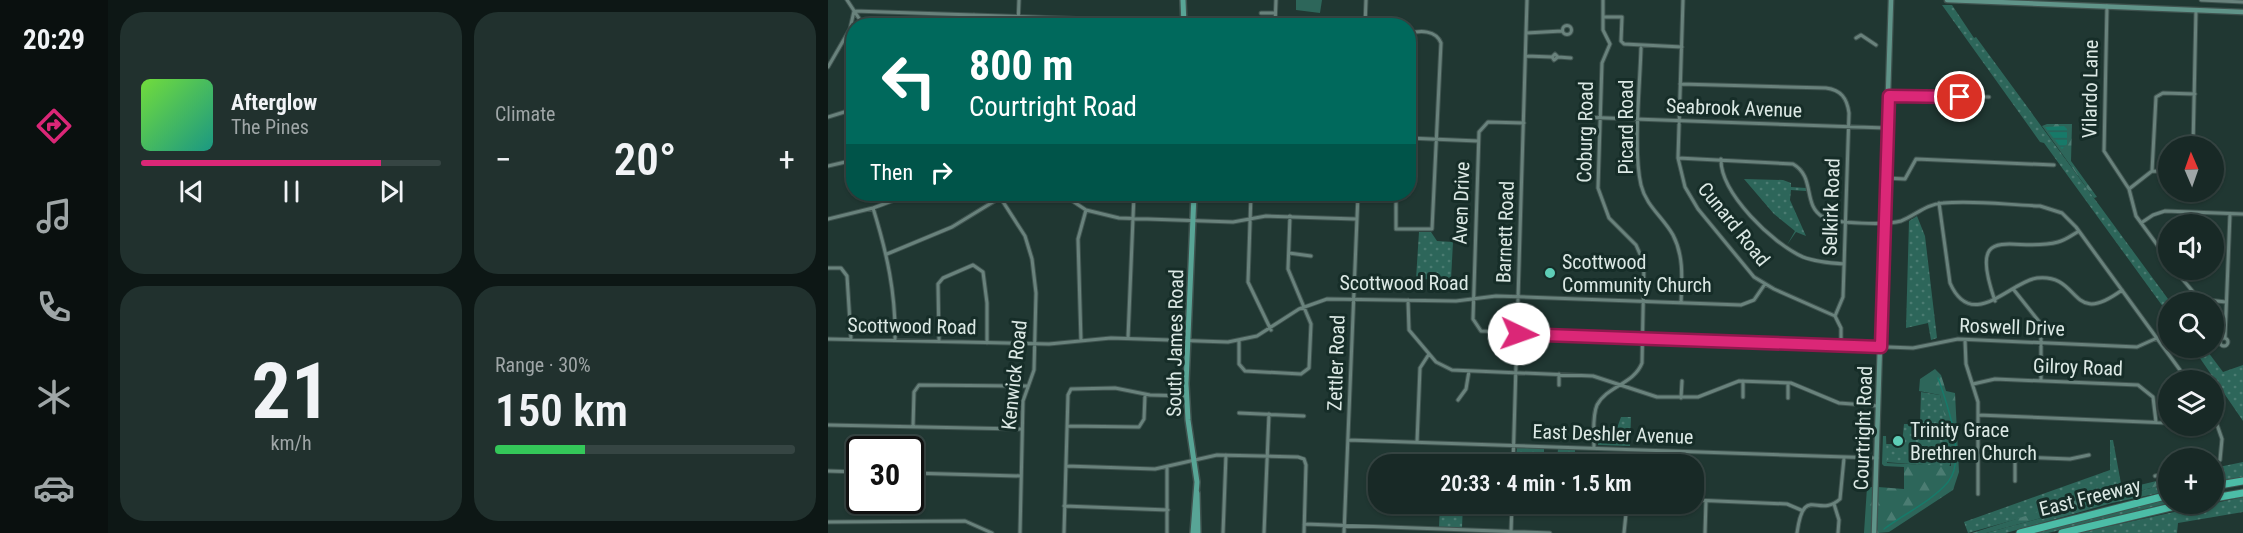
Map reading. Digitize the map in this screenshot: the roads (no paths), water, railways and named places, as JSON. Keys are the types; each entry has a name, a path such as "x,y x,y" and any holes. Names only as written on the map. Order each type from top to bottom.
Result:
{"highway":[{"path":"2224,484 2243,481"},
{"path":"2224,496 2243,493"},
{"name":"East Freeway","path":"2020,533 2158,498"},
{"name":"East Freeway","path":"2062,533 2158,510"}],"main road":[{"path":"1183,0 1184,18"},
{"name":"South James Road","path":"1193,201 1186,396 1195,461 1196,533"}],"street":[{"path":"847,0 859,18"},
{"path":"1018,17 1019,0"},
{"path":"1275,18 1276,0"},
{"path":"1365,18 1366,0"},
{"name":"Barnett Road","path":"1514,454 1519,334 1518,297 1527,0"},
{"name":"Coburg Road","path":"1594,448 1597,406 1635,375 1641,366 1645,268 1639,250 1612,224 1600,200 1598,181 1602,57 1610,44 1604,34 1603,0"},
{"name":"Cunard Road","path":"1683,0 1678,158 1680,173 1694,203 1741,263 1765,284 1835,316"},
{"name":"Courtright Road","path":"1874,533 1891,0"},
{"path":"1947,0 2065,2 2243,12"},
{"name":"Vilardo Lane","path":"2109,0 2103,145 2110,162 2129,189 2133,211 2158,246"},
{"path":"2201,0 2243,2"},
{"path":"2193,136 2196,10"},
{"path":"854,11 1053,18"},
{"path":"852,18 854,11"},
{"path":"1261,13 1275,14"},
{"path":"1603,17 1622,17 1624,44 1682,47"},
{"path":"1526,33 1562,31"},
{"path":"1396,201 1395,228 1432,229 1441,43 1437,35 1416,33"},
{"path":"1857,38 1861,35 1875,45"},
{"path":"828,67 846,36"},
{"name":"Picard Road","path":"1641,48 1638,162 1642,188 1653,211 1672,234 1678,247 1682,273 1681,303"},
{"path":"1526,56 1552,57 1554,60 1558,57 1570,58"},
{"name":"Selkirk Road","path":"1680,84 1826,88 1838,92 1845,98 1849,113 1846,221 1842,302 1835,316"},
{"path":"2152,171 2157,94 2195,94"},
{"path":"1889,96 1989,97"},
{"path":"828,117 846,111"},
{"name":"Seabrook Avenue","path":"1579,117 1888,128"},
{"name":"Aven Drive","path":"1474,324 1480,129 1488,122 1524,123"},
{"path":"1416,138 1478,141"},
{"path":"1678,158 1794,164 1808,179 1810,197 1815,211 1827,219 1885,222 1904,220 1925,207 1939,203 2040,206 2062,213 2079,231 2180,370"},
{"path":"1721,159 1722,174 1727,183 1744,207 1775,240 1809,259 1844,264"},
{"path":"1886,178 1905,179 1916,159 2054,165"},
{"path":"828,166 846,162"},
{"path":"2129,189 2152,171 2158,171"},
{"path":"828,219 892,201"},
{"path":"887,254 952,227 991,201"},
{"name":"Kenwick Road","path":"1004,201 1025,236 1032,259 1036,293 1034,370 1023,401 1020,533"},
{"path":"1072,201 1086,210 1108,217 1133,219 1233,222 1266,216 1357,219"},
{"path":"1128,338 1134,201"},
{"path":"1251,201 1248,282 1271,330"},
{"name":"Zettler Road","path":"1344,533 1358,201"},
{"path":"1939,203 1949,278 1958,296 1976,303 1995,301 2032,279 2053,279 2066,286 2079,300 2092,306 2107,302 2122,290"},
{"path":"873,208 887,254 895,299 895,340"},
{"path":"1082,341 1078,239 1086,210"},
{"path":"2141,223 2161,212 2243,214"},
{"path":"2225,338 2229,214"},
{"path":"1239,341 1239,364 1245,371 1306,372 1310,364 1311,330 1304,306 1290,277 1290,216"},
{"path":"1995,301 1986,267 1987,256 1993,247 2004,243 2057,242 2079,231"},
{"path":"1289,253 1311,256"},
{"path":"939,341 938,284 949,275 969,266 977,266 983,272 986,292 987,343"},
{"path":"828,268 841,267 847,276 851,339"},
{"path":"2183,280 2199,299 2226,302"},
{"name":"Scottwood Road","path":"828,339 1035,344 1128,338 1239,341 1271,330 1304,306 1327,298 1456,301 1489,296 1744,304 1754,300 1765,284"},
{"path":"2014,290 2039,319 2043,328 2041,380"},
{"path":"1408,300 1409,330 1429,354 1446,368 1469,371 1593,375 1651,396 1681,398 1698,397 1732,382 1788,383 1807,388 1839,403 1878,405"},
{"path":"1835,316 1841,328 1842,345"},
{"name":"Roswell Drive","path":"1474,324 1481,331 1519,334 1912,348 1948,340 2137,346 2157,338"},
{"path":"1965,340 1966,364 1977,396 1978,494"},
{"path":"1417,442 1420,368 1429,354"},
{"path":"1458,400 1466,389 1469,371"},
{"path":"1559,374 1559,385"},
{"name":"Gilroy Road","path":"1973,384 1995,379 2138,385 2153,397 2156,422"},
{"path":"1681,398 1682,381"},
{"path":"1743,381 1743,397"},
{"path":"1788,383 1788,398"},
{"path":"913,427 914,392 917,384 1028,386"},
{"path":"1064,533 1068,395 1071,389 1122,388 1144,395 1186,396"},
{"path":"1067,426 1139,427 1144,419 1144,395"},
{"path":"1239,413 1304,416"},
{"path":"1264,533 1269,414"},
{"path":"1978,415 2156,422"},
{"path":"828,425 1022,429"},
{"name":"East Deshler Avenue","path":"1348,440 1877,458"},
{"path":"1066,466 1167,468 1226,454 1304,459 1306,465 1304,533"},
{"path":"1223,533 1226,454"},
{"path":"1976,455 2070,459 2089,455"},
{"path":"2014,456 2015,481"},
{"path":"1834,504 1842,492 1844,458"},
{"path":"1167,468 1167,533"},
{"path":"828,471 846,472"},
{"path":"924,473 1021,476"},
{"path":"1705,533 1706,501 1787,504 1802,510 1813,505 1834,504"},
{"path":"1834,504 1839,520 1838,533"},
{"path":"1064,506 1168,510"},
{"path":"1797,533 1802,510"},
{"path":"1511,532 1512,514"},
{"path":"1624,533 1626,514"},
{"path":"828,522 954,521 977,526 992,533"},
{"path":"1304,524 1473,532 1550,533"},
{"path":"974,533 977,526"},
{"path":"1406,528 1406,533"}],"waterway":[{"path":"1884,529 1934,495 1948,482 1953,472 1956,460 1954,431 1938,378"}],"place":[{"name":"Scottwood Community Church","path":"1550,273"},
{"name":"Trinity Grace Brethren Church","path":"1898,441"}]}
